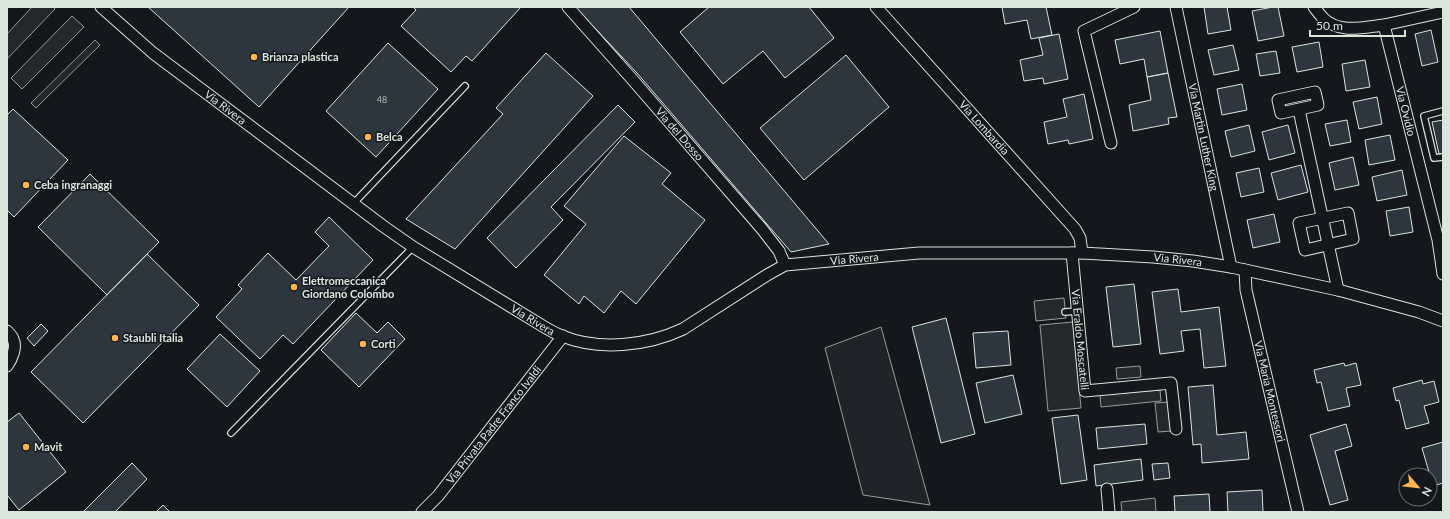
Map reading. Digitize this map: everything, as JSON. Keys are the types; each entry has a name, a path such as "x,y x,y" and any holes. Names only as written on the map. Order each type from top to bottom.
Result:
{"street":[{"name":"Via Rivera","path":"101,7 153,53 352,204 413,247 546,328 576,340 602,344 628,344 657,340 682,329 785,265 919,254 1077,253 1153,257 1193,261 1231,267 1338,290 1442,318"},
{"name":"Via del Dosso","path":"568,7 632,78 762,229 778,251 785,265"},
{"name":"Via Lombardia","path":"876,7 1075,230 1080,238 1077,253"},
{"path":"1111,143 1084,31 1134,7"},
{"name":"Via Martin Luther King","path":"1176,7 1231,267"},
{"path":"1314,7 1325,19 1337,27 1351,29 1384,25 1443,12"},
{"name":"Via Ovidio","path":"1384,25 1438,240 1443,274"},
{"path":"1299,110 1338,290"},
{"path":"1348,213 1353,239 1328,245 1305,250 1299,223 1348,213"},
{"name":"Via Eraldo Moscatelli","path":"1077,253 1071,311 1076,329 1083,392 1171,383 1176,429"},
{"name":"Via Maria Montessori","path":"1245,270 1246,290 1298,512"},
{"path":"7,331 13,338 14,348 7,366"},
{"name":"Via Privata Padre Franco Ivaldi","path":"422,512 438,496 563,336"},
{"path":"1107,489 1109,512"}],"lane":[{"path":"352,204 465,86"},
{"path":"1443,111 1424,116 1434,158 1443,157"},
{"path":"231,433 413,247"}],"shaded area":[{"path":"32,7 53,7 55,9 7,59 7,34"},
{"path":"72,16 84,27 22,89 11,78"},
{"path":"95,40 100,45 36,108 31,103"},
{"path":"1064,298 1066,318 1036,321 1034,301"},
{"path":"1073,322 1081,408 1048,411 1040,325"},
{"path":"881,327 930,505 863,495 825,348"},
{"path":"1140,366 1141,377 1117,379 1116,368"},
{"path":"1160,390 1161,401 1101,407 1100,395"},
{"path":"1170,402 1172,431 1158,432 1155,403"},
{"path":"1155,498 1156,512 1122,512 1121,502"}],"building":[{"name":"Brianza plastica","path":"148,7 349,7 259,107"},
{"path":"413,7 521,7 472,61 466,56 451,72 401,26 416,10"},
{"path":"575,7 629,7 829,244 791,252 637,73"},
{"path":"709,7 809,7 834,38 785,78 763,51 723,84 680,32"},
{"path":"1002,7 1046,7 1052,35 1031,39 1027,20 1005,24"},
{"path":"1204,7 1227,7 1231,30 1208,34"},
{"path":"1278,7 1284,36 1258,41 1252,11"},
{"path":"1431,30 1438,62 1422,66 1415,34"},
{"path":"1160,31 1168,73 1147,77 1144,59 1120,64 1115,40"},
{"path":"1059,34 1068,79 1044,84 1043,78 1024,81 1020,60 1043,55 1039,38"},
{"path":"1319,42 1323,67 1297,72 1292,47"},
{"path":"388,43 438,89 376,157 326,111"},
{"path":"1233,45 1239,70 1214,75 1208,50"},
{"path":"1276,51 1280,73 1260,76 1256,54"},
{"path":"546,53 593,96 455,249 406,219 503,114 496,108"},
{"path":"846,55 889,107 804,180 760,128"},
{"path":"1365,60 1370,87 1346,91 1342,64"},
{"path":"1168,73 1177,117 1168,118 1169,124 1133,131 1129,105 1151,100 1147,77"},
{"path":"1242,84 1247,110 1222,115 1217,89"},
{"path":"1084,94 1093,139 1069,144 1068,140 1048,144 1044,122 1067,117 1063,99"},
{"path":"1377,97 1382,124 1359,129 1353,102"},
{"path":"618,105 635,122 551,207 563,220 516,268 487,238"},
{"name":"Ceba ingranaggi","path":"13,109 68,160 14,217 7,210 7,115"},
{"path":"1347,120 1351,142 1330,146 1325,124"},
{"path":"1443,120 1443,153 1439,154 1432,122"},
{"path":"1249,125 1255,151 1231,157 1225,131"},
{"path":"1288,125 1295,153 1269,160 1262,132"},
{"path":"1390,135 1395,160 1369,165 1365,140"},
{"path":"624,136 671,173 662,184 705,220 636,304 621,291 604,313 584,296 579,304 544,275 586,224 564,206"},
{"path":"1353,157 1359,185 1335,190 1329,163"},
{"path":"1301,165 1308,192 1278,200 1271,173"},
{"path":"1259,168 1264,192 1241,197 1236,173"},
{"path":"1402,170 1407,195 1377,201 1372,177"},
{"path":"90,174 159,242 107,295 38,227"},
{"path":"1409,207 1413,232 1390,236 1386,211"},
{"path":"1274,214 1280,242 1253,248 1247,220"},
{"name":"Elettromeccanica Giordano Colombo","path":"329,217 373,260 293,344 283,335 260,359 216,317 242,289 238,285 268,253 296,280 329,246 315,232"},
{"name":"Staubli Italia","path":"147,254 199,305 83,423 31,372"},
{"path":"1134,284 1141,344 1113,347 1106,287"},
{"path":"1178,289 1181,312 1219,307 1226,366 1204,368 1200,329 1181,331 1184,351 1160,354 1152,292"},
{"name":"Corti","path":"356,313 377,333 388,322 405,339 359,387 321,350"},
{"path":"946,318 975,434 941,443 912,327"},
{"path":"41,324 48,331 34,346 27,338"},
{"path":"1008,331 1011,365 976,368 973,333"},
{"path":"220,334 260,371 227,407 187,369"},
{"path":"1344,363 1345,366 1356,363 1361,385 1346,388 1350,406 1328,411 1321,382 1317,383 1314,370"},
{"path":"1013,375 1022,414 985,423 976,383"},
{"path":"1422,380 1423,384 1434,381 1439,402 1424,406 1429,423 1406,429 1399,400 1396,401 1393,388"},
{"path":"1213,385 1217,435 1246,432 1249,459 1202,463 1201,444 1193,445 1188,387"},
{"name":"Mavit","path":"19,413 66,472 19,510 7,495 7,422"},
{"path":"1078,415 1087,480 1061,484 1052,418"},
{"path":"1145,424 1147,444 1098,449 1096,428"},
{"path":"1346,424 1352,446 1335,451 1348,500 1330,505 1310,435"},
{"path":"1443,442 1443,483 1438,484 1438,467 1428,467 1422,448"},
{"path":"1141,459 1143,480 1096,486 1094,465"},
{"path":"132,463 147,479 115,512 83,512"},
{"path":"1168,463 1170,478 1154,480 1152,464"},
{"path":"1262,490 1263,512 1228,512 1227,492"},
{"path":"1209,494 1210,512 1175,512 1174,496"},
{"path":"163,505 170,512 156,512"}],"place":[{"name":"Brianza plastica","path":"254,57"},
{"name":"Belca","path":"368,137"},
{"name":"Ceba ingranaggi","path":"26,185"},
{"name":"Elettromeccanica Giordano Colombo","path":"294,287"},
{"name":"Staubli Italia","path":"115,338"},
{"name":"Corti","path":"363,344"},
{"name":"Mavit","path":"26,447"}]}
